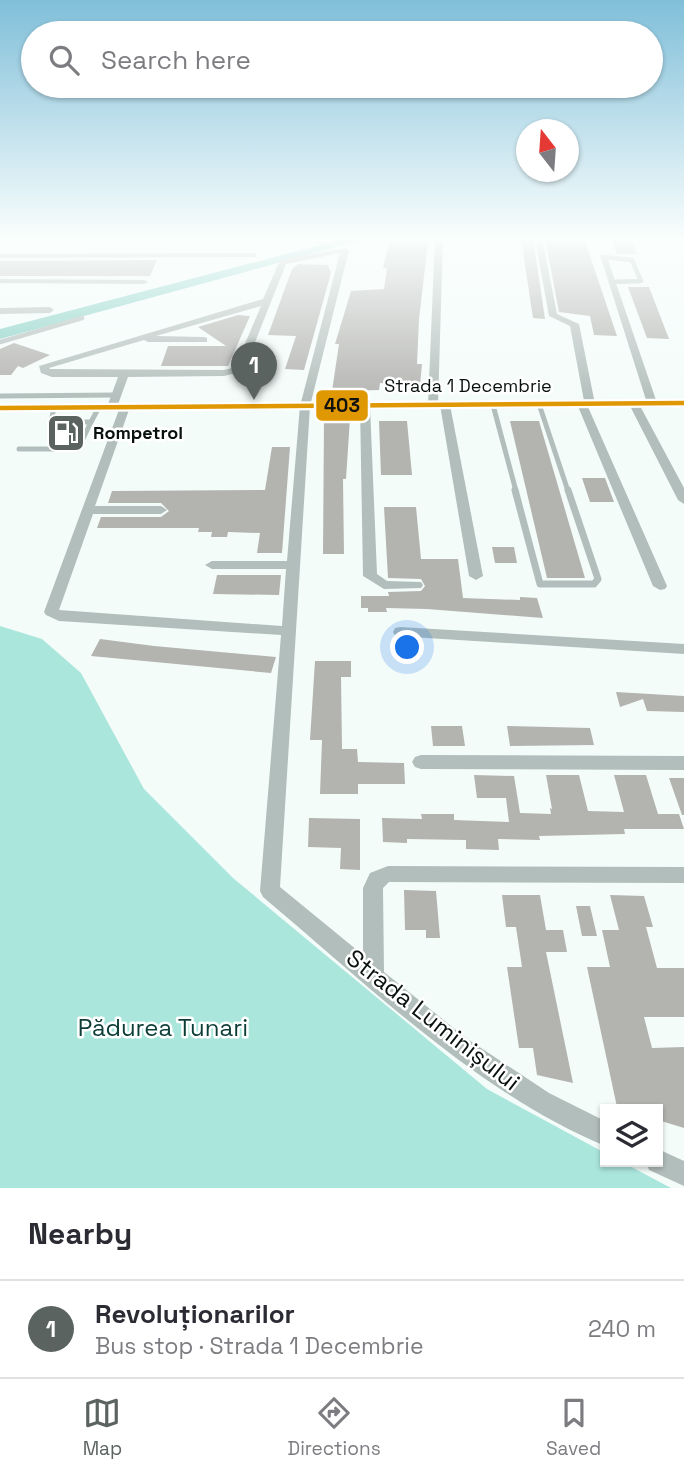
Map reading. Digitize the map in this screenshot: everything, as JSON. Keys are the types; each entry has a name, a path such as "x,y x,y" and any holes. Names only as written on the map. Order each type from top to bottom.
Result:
{"main road":[{"name":"Strada 1 Decembrie","path":"0,408 113,404 365,406 684,403"}],"street":[{"path":"267,302 44,366 45,371 52,374 124,374 216,373 236,370 243,360 271,293"},
{"path":"124,374 113,404 86,510 51,605 53,614 290,631 304,406 335,293"},
{"path":"439,293 439,405 476,576"},
{"path":"549,293 553,316 574,324 586,404 660,586"},
{"path":"615,293 652,403"},
{"path":"0,311 50,310"},
{"path":"136,338 204,340"},
{"path":"635,404 684,500"},
{"path":"365,406 370,576 384,585 416,585"},
{"path":"86,510 161,510"},
{"path":"212,565 294,565"},
{"name":"Strada Luminișului","path":"290,631 270,891 458,1046 506,1080 600,1131"},
{"path":"400,632 684,649"},
{"path":"421,762 684,763"},
{"path":"374,976 373,888 377,879 388,874 684,875"},
{"path":"663,1164 684,1174"}],"lane":[{"path":"0,342 82,318"},
{"path":"0,396 113,404"},
{"path":"19,449 78,449 91,422 113,404"},
{"path":"493,405 540,584 594,584 598,579 539,404"},
{"path":"54,408 49,421 51,422 91,422"}],"green space":[{"name":"Pădurea Tunari","path":"0,626 42,639 81,673 144,789 233,878 487,1089 600,1150 600,1167 631,1167 671,1188 0,1188"}],"building":[{"path":"283,293 325,293 304,370 285,369 296,336 268,335"},
{"path":"350,293 422,293 417,364 422,364 420,385 380,383 379,390 332,391 339,344 335,344"},
{"path":"529,293 541,293 545,319 533,318"},
{"path":"555,293 603,293 617,336 594,335 590,316 559,312"},
{"path":"630,293 651,293 669,339 647,338"},
{"path":"238,315 250,316 228,366 161,366 168,346 226,346 198,327"},
{"path":"14,343 50,355 23,368 18,366 11,375 0,375 0,349"},
{"path":"324,418 350,418 346,479 343,479 344,554 323,554"},
{"path":"379,421 407,421 412,475 381,475"},
{"path":"510,421 539,421 585,578 547,578"},
{"path":"272,447 290,447 282,553 257,553 260,533 228,532 227,537 211,537 212,532 198,532 199,528 97,528 101,517 161,517 169,511 161,503 108,503 112,491 265,490"},
{"path":"582,478 605,478 614,502 590,502"},
{"path":"384,507 416,507 421,559 458,559 463,598 537,598 543,618 427,609 386,608 387,612 368,612 368,608 361,608 361,596 389,596 388,592 421,591 425,586 421,579 388,578"},
{"path":"492,547 514,547 517,563 495,563"},
{"path":"217,575 281,575 279,595 213,594"},
{"path":"100,639 276,657 271,673 91,656"},
{"path":"315,661 351,661 351,677 341,677 342,749 357,749 358,762 404,763 405,784 358,784 358,794 320,794 322,740 310,740"},
{"path":"616,692 684,696 684,712 647,711 643,699 620,707"},
{"path":"431,726 462,726 465,746 433,746"},
{"path":"507,726 590,728 594,745 510,746"},
{"path":"474,775 514,776 520,813 551,814 546,775 579,775 588,811 624,812 614,775 646,775 658,814 679,814 684,829 624,829 625,834 539,836 540,840 498,839 499,850 466,849 466,840 407,839 407,843 383,842 382,818 422,819 421,814 454,814 454,820 509,822 506,798 477,798"},
{"path":"669,778 684,778 684,815 682,815"},
{"path":"309,818 360,819 360,870 340,869 341,848 308,847"},
{"path":"404,890 436,891 440,938 426,938 426,930 405,930"},
{"path":"502,895 540,895 546,930 563,930 567,952 546,952 573,1083 537,1075 533,1048 519,1048 507,967 522,967 516,927 506,927"},
{"path":"610,895 644,896 653,927 646,927 657,968 684,968 684,1017 644,1017 652,1048 684,1047 684,1128 663,1122 663,1104 616,1104 587,967 610,967 602,930 619,930"},
{"path":"576,906 590,906 597,936 582,936"}],"waterway":[{"path":"0,334 153,293"}],"transit line":[{"name":"403","path":"0,408 684,403"}],"place":[{"name":"Revoluționarilor","path":"254,400"},
{"name":"Rompetrol","path":"66,433"}]}
